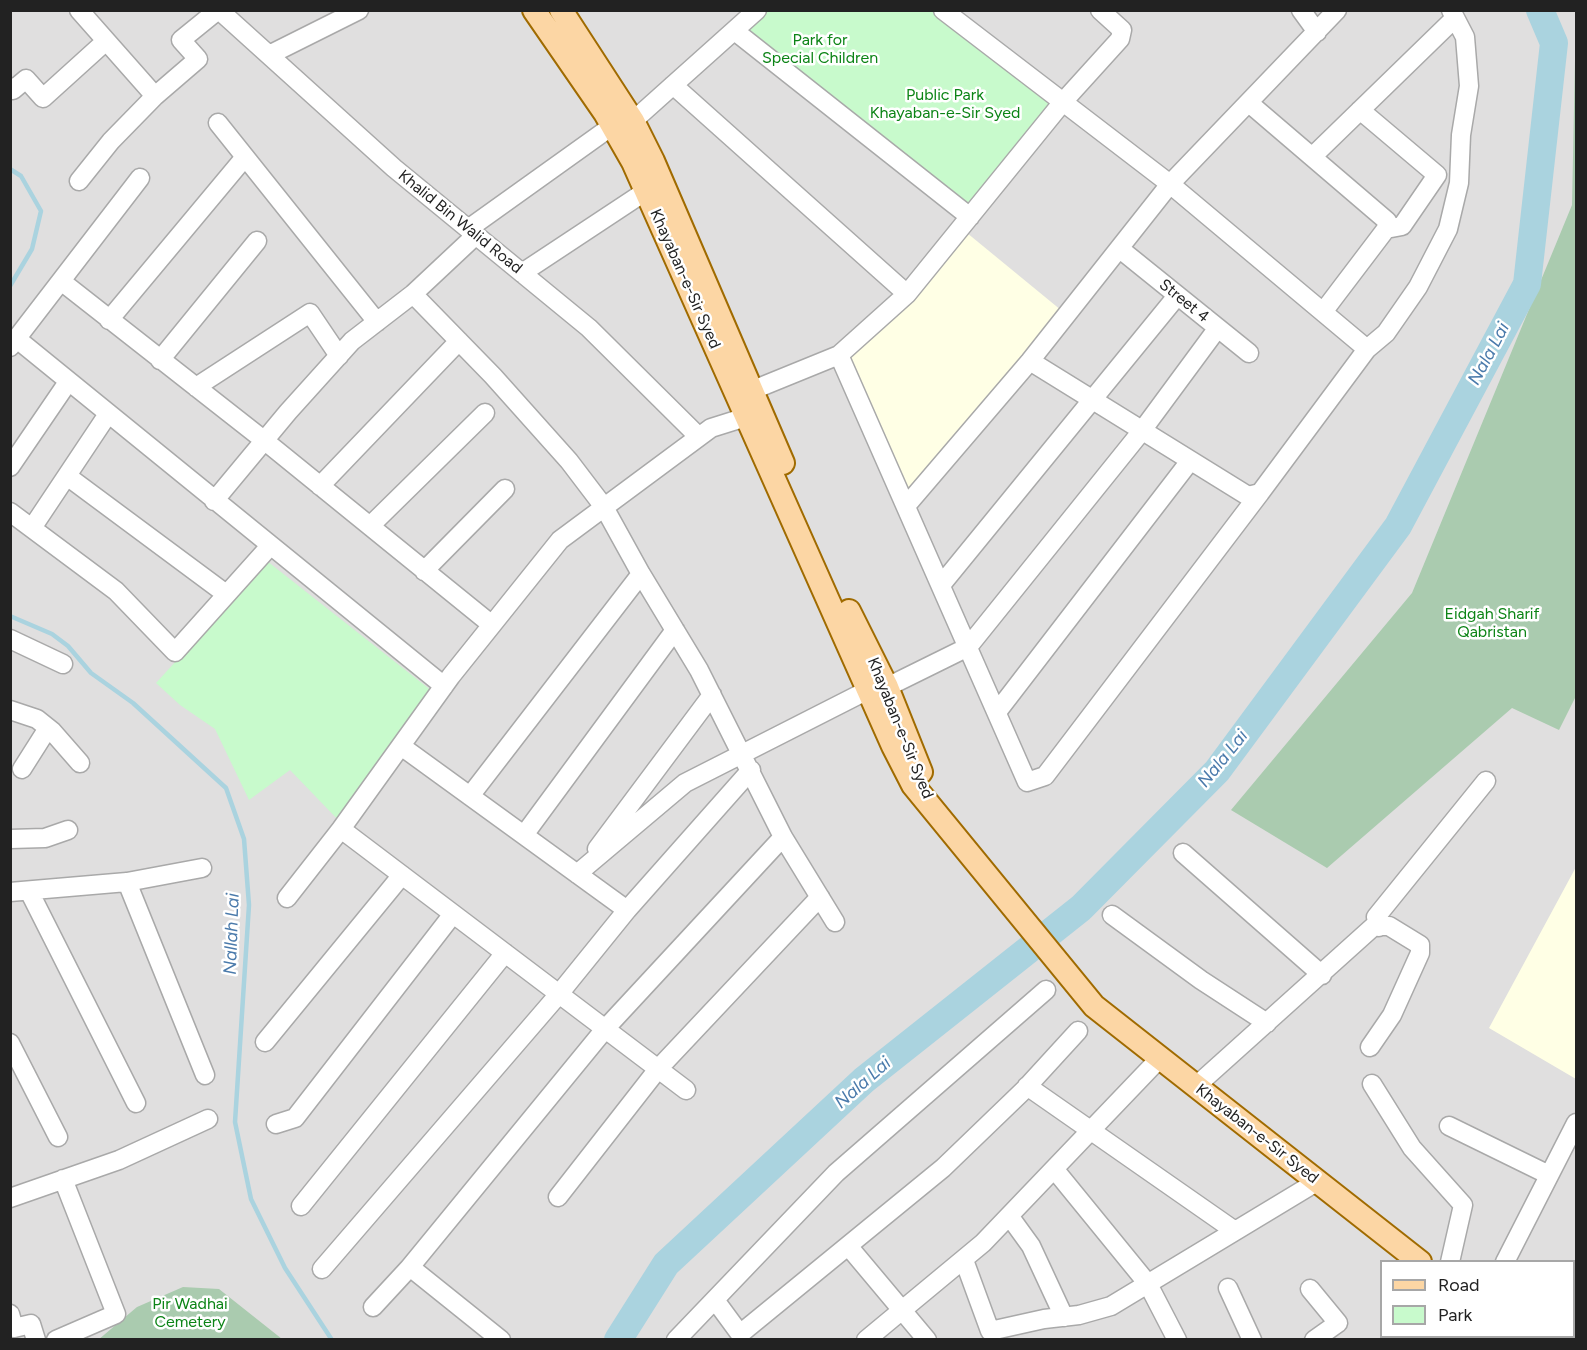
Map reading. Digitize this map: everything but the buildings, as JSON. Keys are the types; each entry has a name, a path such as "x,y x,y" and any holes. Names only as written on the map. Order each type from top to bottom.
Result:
{"main road":[{"name":"Khayaban-e-Sir Syed","path":"534,10 623,124 646,191 747,417 878,689"},
{"name":"Khayaban-e-Sir Syed","path":"561,10 623,124 753,390 878,689 913,784 932,805 948,830 1094,1006 1417,1260"}],"street":[{"path":"79,10 154,96"},
{"path":"80,181 111,141 154,96 198,59 180,40 219,10"},
{"name":"Khalid Bin Walid Road","path":"219,10 394,168 590,328 699,437"},
{"path":"214,501 339,356 413,294 472,232 623,124 673,85 757,10"},
{"path":"943,10 1170,184 1367,350"},
{"path":"753,390 839,355 907,294 1062,103 1120,39 1122,30 1100,10"},
{"path":"1301,10 1317,32"},
{"path":"906,506 1030,361 1170,184 1337,10"},
{"path":"269,55 353,12"},
{"path":"839,355 1028,782 1045,776 1367,350 1386,333 1418,287 1448,228 1459,183 1461,135 1469,86 1465,37 1453,14 1313,156"},
{"path":"735,32 970,217"},
{"path":"10,87 13,90 26,79 43,98 106,41"},
{"path":"673,85 907,294"},
{"path":"1249,103 1382,214 1387,221 1386,229 1323,312"},
{"path":"1360,110 1437,175 1402,226 1386,229"},
{"path":"218,123 377,322"},
{"path":"109,320 245,157"},
{"path":"140,178 14,343 68,382 444,686"},
{"path":"522,273 646,191"},
{"path":"160,360 257,240"},
{"name":"Street 4","path":"1120,249 1249,353"},
{"path":"61,281 265,441 492,625"},
{"path":"413,294 569,460 604,507 712,695 783,837 835,922"},
{"path":"941,585 1177,296"},
{"path":"196,387 310,313 339,356"},
{"path":"578,874 685,783 747,762 878,689 968,647 1141,432 1217,329"},
{"path":"320,486 459,341"},
{"path":"1030,361 1141,432 1248,496 1260,493"},
{"path":"10,467 68,382"},
{"path":"370,526 485,412"},
{"path":"32,528 108,414"},
{"path":"287,898 341,829 444,686 560,540 711,428 747,417"},
{"path":"997,712 1190,461"},
{"path":"68,476 226,594"},
{"path":"424,571 505,489"},
{"path":"12,515 116,591 175,651 270,546"},
{"path":"470,796 641,574"},
{"path":"524,835 675,630"},
{"path":"10,639 63,664"},
{"path":"578,874 712,695"},
{"path":"10,710 37,719 80,763"},
{"path":"22,769 48,728"},
{"path":"401,746 627,910"},
{"path":"322,1269 559,994 747,762"},
{"path":"1379,927 1376,917 1486,781"},
{"path":"341,829 686,1090"},
{"path":"10,839 45,838 68,830"},
{"path":"373,1306 410,1267 605,1029 783,837"},
{"path":"1183,853 1322,975"},
{"path":"136,1103 20,892 127,882 202,868"},
{"path":"265,1042 402,875"},
{"path":"127,882 205,1075"},
{"path":"558,1197 658,1069 820,897"},
{"path":"276,1124 295,1118 453,914"},
{"path":"1112,915 1201,980 1267,1023"},
{"path":"1196,1086 1374,927 1389,926 1420,945 1420,952 1392,1015 1370,1047"},
{"path":"301,1206 505,953"},
{"path":"687,1336 714,1300 836,1173 1046,990"},
{"path":"714,1300 740,1334 943,1168 1027,1086 1078,1031"},
{"path":"10,1043 58,1137"},
{"path":"866,1340 963,1260 1010,1217 1160,1058"},
{"path":"1372,1084 1413,1148 1464,1205 1450,1260"},
{"path":"1027,1086 1235,1231"},
{"path":"10,1198 119,1160 208,1119"},
{"path":"1505,1260 1576,1124"},
{"path":"1449,1126 1550,1175"},
{"path":"1055,1170 1148,1284 1177,1340"},
{"path":"56,1340 116,1314 63,1179"},
{"path":"963,1260 990,1331 996,1328 1064,1317 1112,1306 1318,1181"},
{"path":"1010,1217 1031,1246 1064,1317"},
{"path":"849,1247 927,1340"},
{"path":"410,1267 501,1340"},
{"path":"1228,1288 1252,1340"},
{"path":"1310,1289 1338,1323 1314,1340"},
{"path":"10,1314 14,1328 32,1324 36,1340"}],"shaded area":[{"path":"10,11 1576,11 1576,1339 11,1339"},
{"path":"961,228 1067,315 906,506 839,355"},
{"path":"1576,867 1576,1079 1489,1028"}],"green space":[{"name":"Public Park Khayaban-e-Sir Syed","path":"757,11 943,11 1062,103 970,217 736,32"},
{"name":"Eidgah Sharif Qabristan","path":"1576,11 1576,696 1559,730 1512,708 1327,868 1231,810 1412,593 1572,205"},
{"path":"267,561 437,695 344,826 290,770 249,800 215,729 180,705 156,683"},
{"name":"Pir Wadhai Cemetery","path":"183,1287 219,1289 282,1339 98,1340 137,1307"}],"waterway":[{"name":"Nala Lai","path":"618,1340 666,1264 864,1080 1081,908 1217,771 1398,526 1527,284 1554,43 1540,10"},
{"name":"Nallah Lai","path":"10,169 21,176 41,211 32,249 10,286"},
{"name":"Nallah Lai","path":"10,616 52,634 68,646 91,673 133,703 226,788 244,839 249,905 235,1122 251,1199 285,1268 332,1340"}],"park label":[{"name":"Park for Special Children","path":"820,49"}]}
